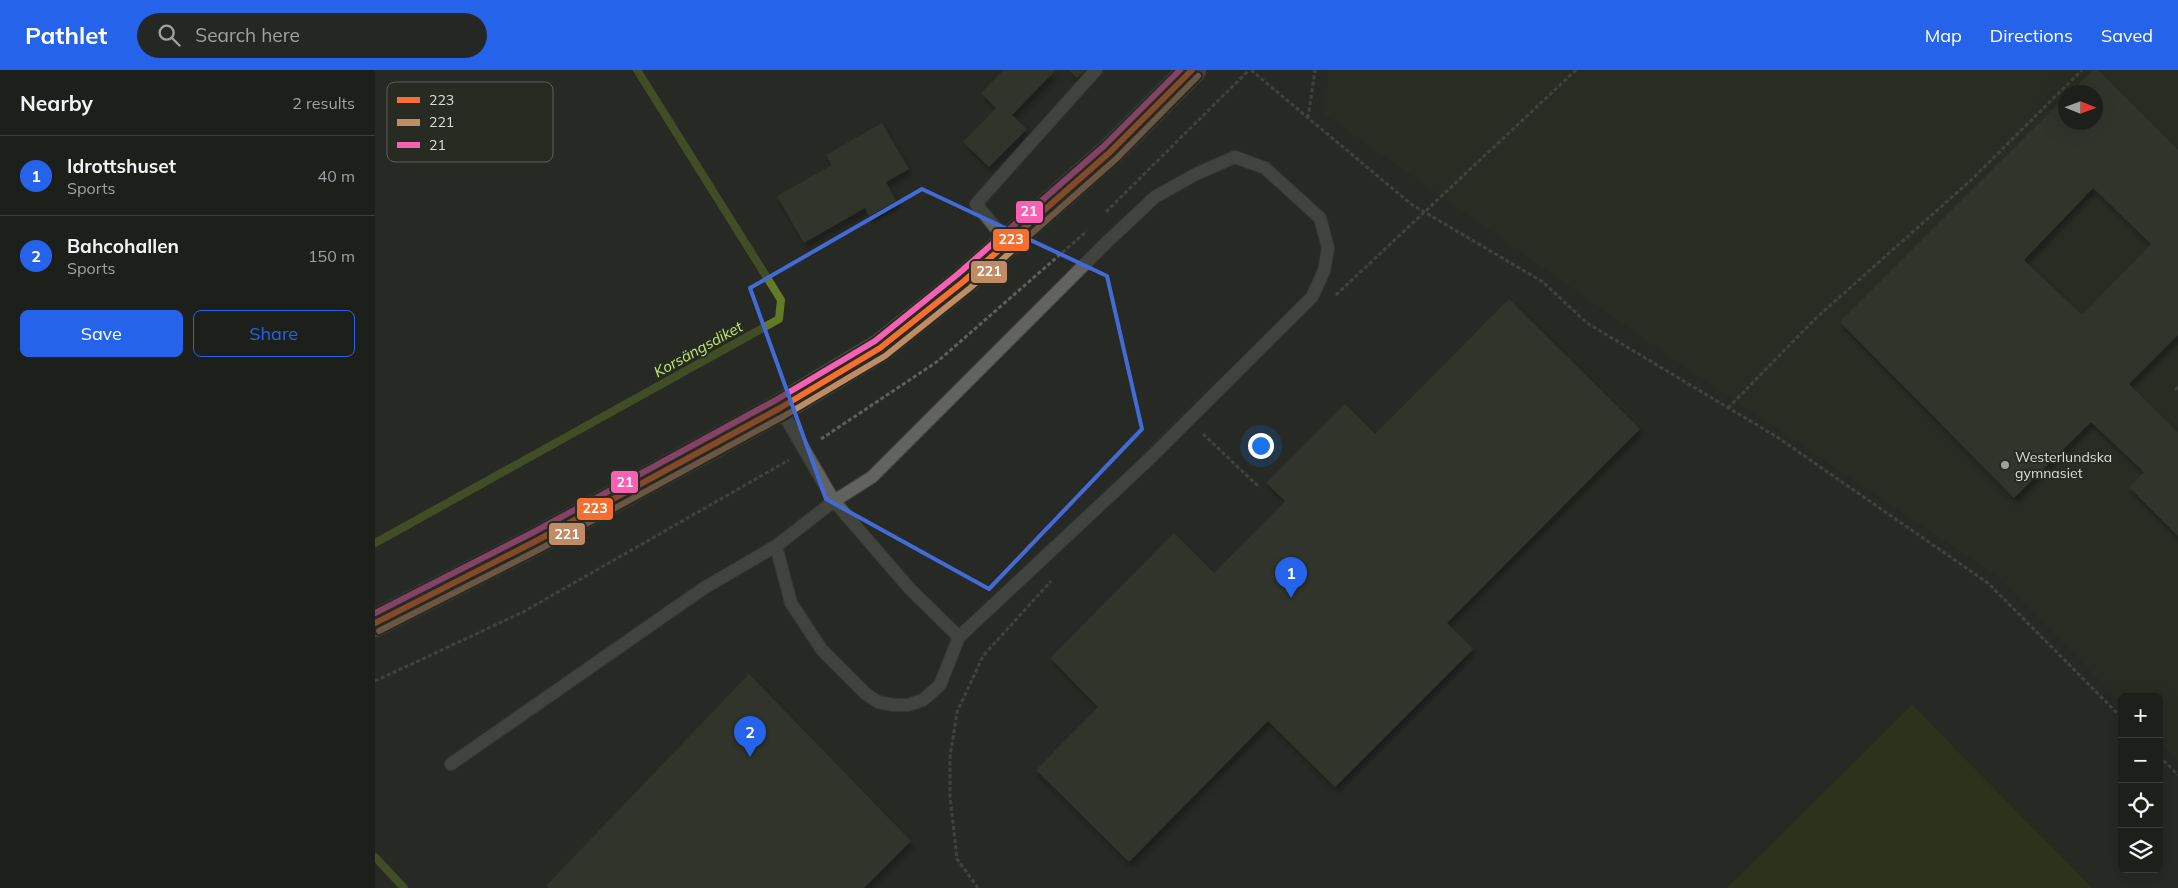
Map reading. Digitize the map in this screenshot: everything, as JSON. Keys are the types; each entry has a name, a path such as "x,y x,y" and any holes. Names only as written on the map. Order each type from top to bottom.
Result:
{"street":[{"path":"375,623 536,542 780,408 880,348 964,281 1110,152 1192,70"}],"lane":[{"path":"1007,243 976,204 1095,70"},
{"path":"451,764 704,588 776,546 834,501 871,477 1107,242 1155,197 1196,174 1235,157 1265,168 1320,218 1327,248 1324,271 1312,297 1188,420 959,637 940,685 923,700 908,705 878,702 866,694 822,650 791,603 776,546"},
{"path":"780,408 834,501 910,589 959,637"}],"path":[{"path":"1251,70 1411,204 1543,282 1587,323 1777,437 1988,583 2118,714"},
{"path":"1308,119 1315,70"},
{"path":"1333,298 1576,70"},
{"path":"1728,408 1815,319 1970,180 2082,70"},
{"path":"1188,420 1260,488"},
{"path":"978,888 957,859 950,786 950,757 957,712 983,656 1056,576"},
{"path":"2163,760 2178,774"}],"highlighted area":[{"path":"922,189 1107,276 1142,429 989,589 826,499 750,288"}],"shaded area":[{"name":"Westerlundska gymnasiet","path":"1329,70 2178,70 2178,761 2163,745 2163,693 2118,693 2118,699 1994,574 1670,357 1324,114"}],"green space":[{"path":"1912,705 2092,888 1727,888"}],"building":[{"path":"1004,70 1056,70 1012,115 1027,129 989,167 963,142 996,108 981,93"},
{"path":"1069,70 1085,70 1077,78"},
{"path":"2093,70 2098,70 2178,150 2178,335 2129,384 2178,432 2178,536 2129,487 2144,472 2091,422 2014,498 1840,322 2058,104 2058,130 2103,130 2103,85 2077,85","holes":["2093,188 2151,244 2082,315 2024,260"]},
{"path":"882,123 909,169 886,182 896,201 869,216 865,208 804,243 777,196 832,165 826,155"},
{"path":"1509,299 1640,429 1447,623 1473,649 1335,787 1268,721 1129,862 1036,770 1098,707 1050,658 1174,533 1214,573 1285,501 1266,483 1345,404 1375,434"},
{"path":"749,674 911,841 864,888 548,888 546,886"}],"waterway":[{"name":"Korsängsdiket","path":"375,543 779,319 781,300 637,70"},
{"name":"Korsängsdiket","path":"375,857 404,888"}],"transit line":[{"name":"21","path":"375,613 532,533 776,400 875,341 958,274 1104,146 1180,70"},
{"name":"223","path":"375,623 536,541 780,408 880,348 964,281 1110,152 1192,70"},
{"name":"221","path":"379,631 540,549 784,416 885,356 970,288 1116,159 1198,76"}],"place":[{"name":"Westerlundska gymnasiet","path":"2005,465"},
{"name":"Idrottshuset","path":"1291,598"},
{"name":"Bahcohallen","path":"750,757"}]}
